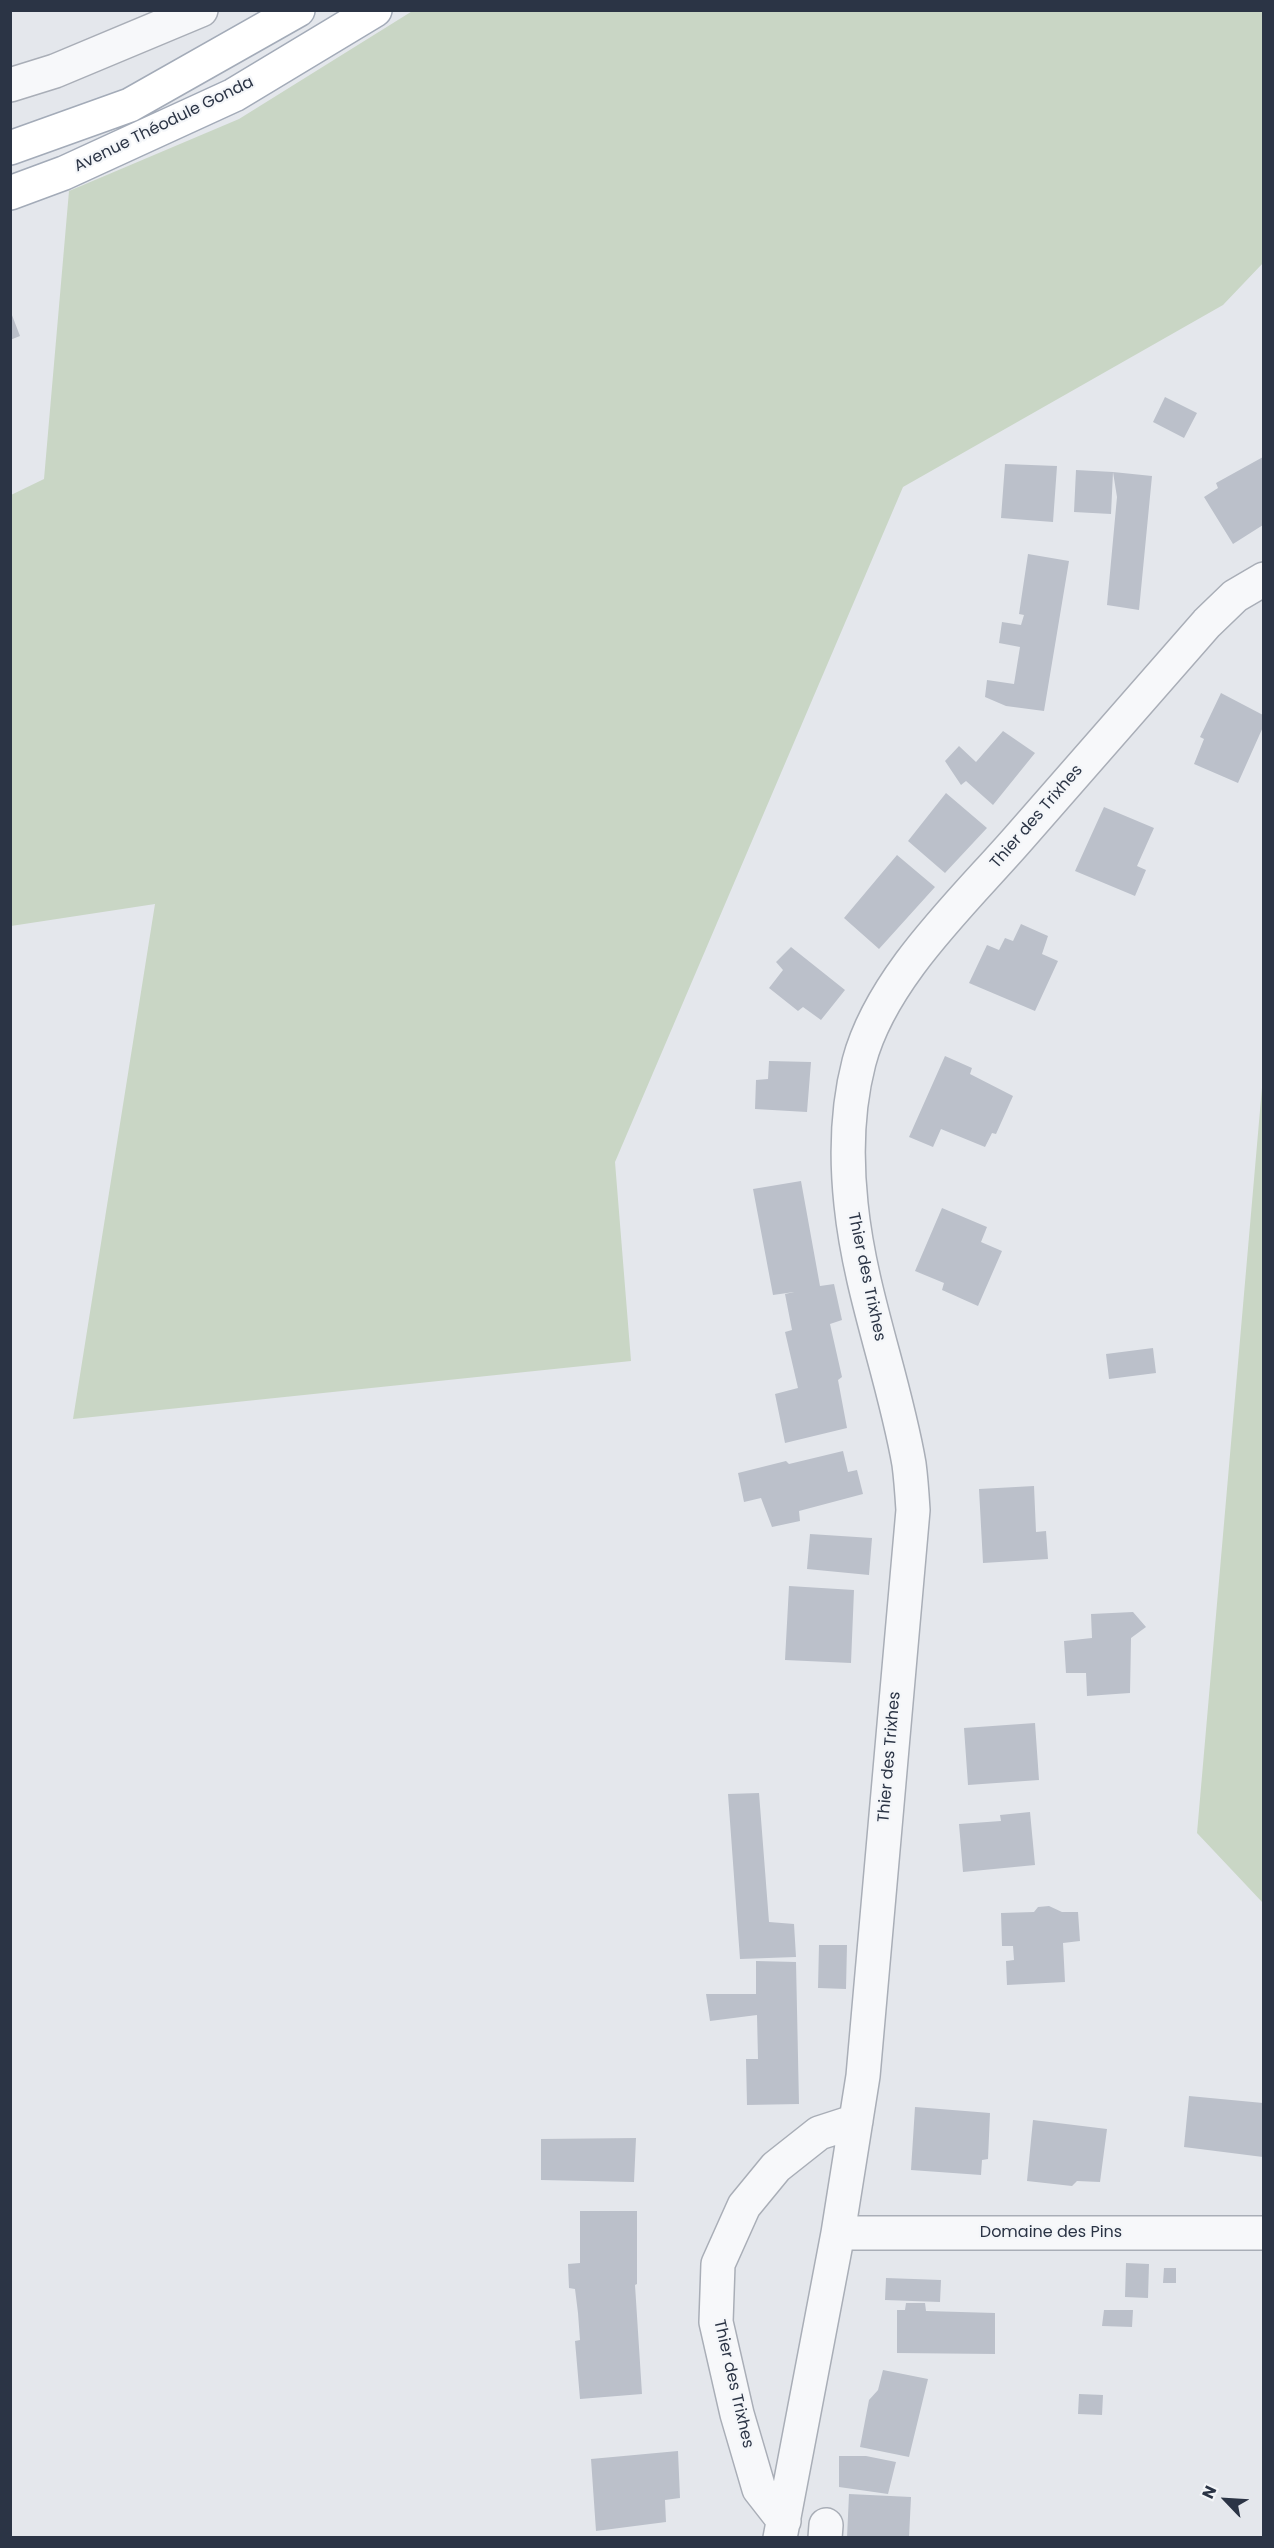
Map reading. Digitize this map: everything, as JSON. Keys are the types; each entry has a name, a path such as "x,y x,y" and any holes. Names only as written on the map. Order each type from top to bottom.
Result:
{"main road":[{"name":"Avenue Théodule Gonda","path":"10,148 130,105 298,10"},
{"name":"Avenue Théodule Gonda","path":"10,193 64,173 234,95 375,10"}],"street":[{"path":"10,86 55,71 201,10"},
{"name":"Thier des Trixhes","path":"782,2529 838,2233 863,2076 913,1510 909,1465 857,1246 851,1206 848,1162 850,1112 860,1061 873,1025 890,995 941,926 1207,624 1235,596 1263,579"},
{"name":"Thier des Trixhes","path":"782,2529 759,2490 737,2414 716,2322 718,2264 744,2206 776,2167 819,2133 856,2121"},
{"name":"Domaine des Pins","path":"838,2233 1263,2233"}],"green space":[{"path":"414,10 1263,11 1263,263 1223,305 903,487 615,1162 631,1361 73,1419 155,904 11,926 11,495 44,479 69,191 239,119"},
{"path":"1263,1076 1263,1903 1197,1833"}],"building":[{"path":"10,310 20,336 10,340"},
{"path":"1165,397 1197,413 1184,438 1153,422"},
{"path":"1263,457 1263,525 1233,544 1204,497 1218,488 1216,483"},
{"path":"1005,464 1057,466 1053,522 1001,518"},
{"path":"1076,470 1113,472 1111,514 1074,512"},
{"path":"1113,472 1152,476 1139,610 1107,605 1117,497"},
{"path":"1028,554 1069,561 1044,711 1006,706 985,697 987,680 1014,684 1020,647 999,643 1002,622 1021,625 1024,615 1019,614"},
{"path":"1221,693 1263,715 1263,727 1238,783 1194,764 1204,739 1200,737"},
{"path":"1003,731 1035,753 993,805 966,781 961,785 945,761 959,746 976,762"},
{"path":"946,793 987,828 945,873 908,841"},
{"path":"1104,807 1154,828 1137,866 1146,870 1135,896 1075,871"},
{"path":"897,855 935,887 879,949 844,918"},
{"path":"1021,924 1048,936 1042,954 1058,961 1035,1011 969,983 987,945 999,950 1005,938 1013,941"},
{"path":"791,947 845,990 821,1020 803,1007 798,1011 769,988 783,970 776,962"},
{"path":"945,1056 972,1068 970,1074 1013,1096 996,1134 992,1133 985,1147 941,1129 933,1147 909,1137"},
{"path":"769,1061 811,1062 807,1112 755,1109 756,1080 768,1079"},
{"path":"801,1181 820,1286 834,1284 842,1320 830,1324 842,1377 838,1380 847,1428 785,1443 775,1394 798,1388 785,1332 792,1330 785,1294 794,1292 773,1295 753,1189"},
{"path":"942,1208 987,1227 981,1242 1002,1251 978,1306 942,1290 944,1283 915,1271"},
{"path":"1153,1348 1156,1373 1109,1379 1106,1354"},
{"path":"843,1451 848,1472 857,1470 863,1494 799,1511 800,1521 772,1527 761,1498 744,1502 738,1473 786,1461 789,1464"},
{"path":"1034,1486 1036,1532 1046,1531 1048,1559 983,1563 979,1489"},
{"path":"810,1534 872,1538 869,1575 807,1569"},
{"path":"789,1586 854,1590 851,1663 785,1660"},
{"path":"1133,1612 1146,1627 1131,1638 1130,1693 1087,1696 1086,1673 1066,1673 1064,1641 1092,1638 1091,1614"},
{"path":"1035,1723 1039,1780 968,1785 964,1728"},
{"path":"759,1793 769,1922 794,1924 796,1957 740,1959 728,1794"},
{"path":"1030,1812 1035,1865 963,1872 959,1824 1001,1821 1000,1815"},
{"path":"1049,1906 1062,1912 1078,1912 1080,1941 1063,1943 1065,1982 1007,1985 1006,1961 1014,1960 1013,1946 1002,1946 1001,1913 1034,1912 1038,1907"},
{"path":"819,1945 847,1945 846,1989 818,1988"},
{"path":"756,1961 796,1962 799,2104 747,2105 746,2059 758,2059 757,2015 710,2021 706,1994 756,1994"},
{"path":"1189,2096 1263,2103 1263,2157 1184,2147"},
{"path":"915,2107 990,2113 988,2159 982,2160 981,2175 911,2170"},
{"path":"1033,2120 1107,2129 1100,2182 1077,2181 1072,2186 1027,2181"},
{"path":"636,2138 634,2182 541,2180 541,2139"},
{"path":"580,2211 637,2211 637,2284 635,2285 642,2394 580,2399 575,2341 580,2340 578,2313 575,2289 569,2288 568,2264 580,2263"},
{"path":"1126,2263 1149,2264 1148,2298 1125,2297"},
{"path":"1164,2268 1176,2268 1176,2283 1163,2283"},
{"path":"886,2278 941,2280 940,2302 885,2300"},
{"path":"906,2303 925,2303 926,2311 995,2313 995,2354 897,2353 897,2310 905,2310"},
{"path":"1104,2310 1133,2310 1132,2327 1102,2326"},
{"path":"883,2370 928,2379 909,2457 860,2447 869,2400 878,2390"},
{"path":"1079,2394 1103,2395 1102,2415 1078,2414"},
{"path":"678,2451 680,2498 665,2500 666,2522 596,2531 591,2459"},
{"path":"839,2456 866,2456 896,2462 888,2494 839,2487"},
{"path":"849,2494 911,2497 909,2538 847,2538"}]}
